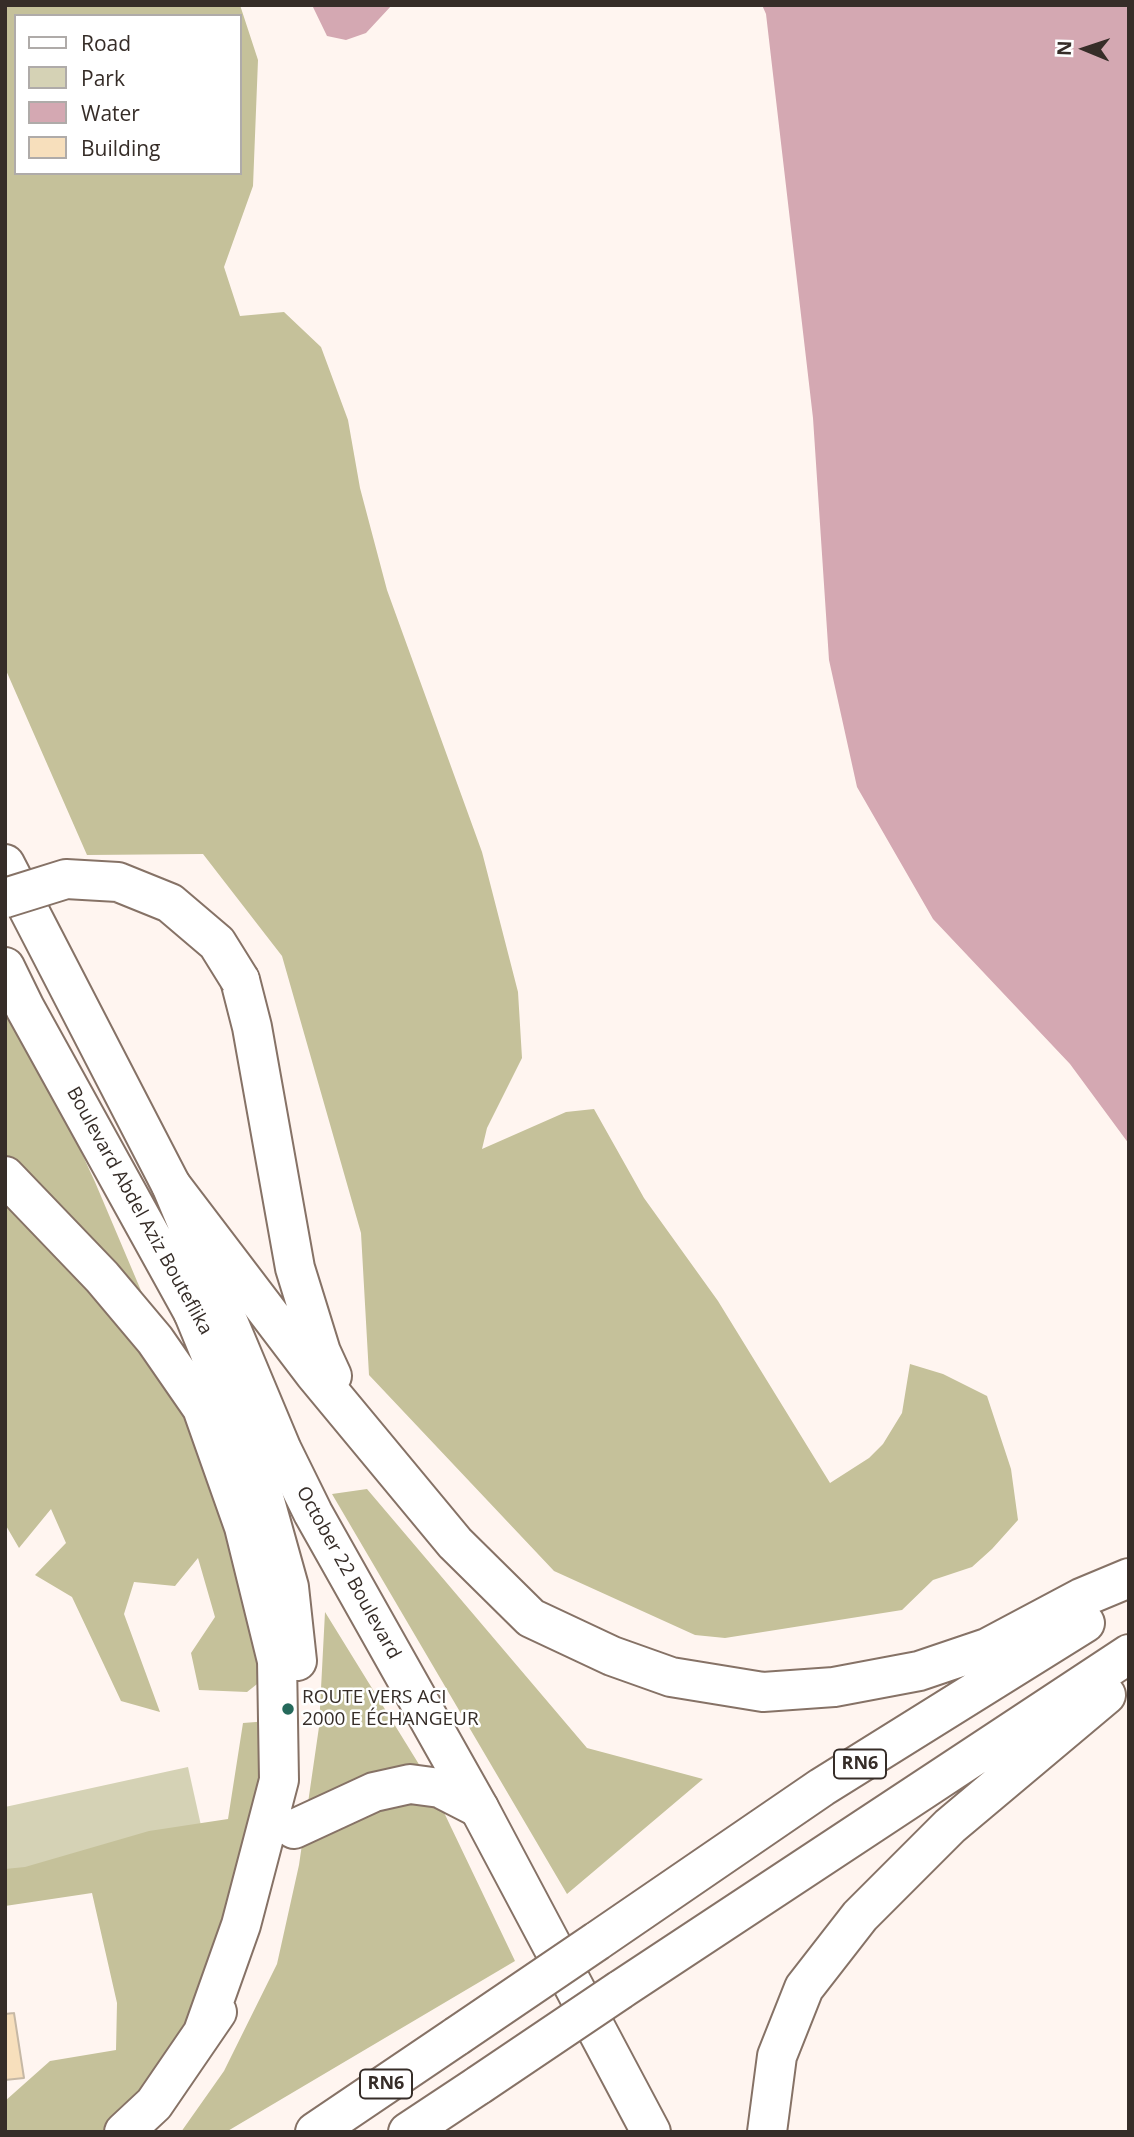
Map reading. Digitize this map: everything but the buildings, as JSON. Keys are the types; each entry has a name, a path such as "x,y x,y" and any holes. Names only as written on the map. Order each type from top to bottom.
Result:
{"main road":[{"path":"5,864 172,1185 314,1373 455,1543 531,1618 612,1656 671,1677 763,1692 834,1687 919,1671 988,1648 1081,1598 1129,1578"},
{"path":"5,898 66,879 118,882 170,903 217,943 240,980 252,1027 295,1268 321,1352 350,1416"},
{"name":"Boulevard Abdel Aziz Bouteflika","path":"5,967 193,1312 282,1450"},
{"path":"5,1176 102,1277 155,1340 202,1408 244,1527 277,1661 279,1780 241,1925 203,2032"},
{"name":"October 22 Boulevard","path":"172,1185 282,1450 313,1513 479,1808 651,2132"},
{"path":"124,2132 154,2104 234,1988 286,1860 294,1829 298,1787 300,1690 289,1587 260,1483 193,1312"},
{"name":"RN6","path":"316,2132 822,1787 1129,1595"},
{"name":"RN6","path":"408,2132 1129,1654"},
{"path":"767,2132 777,2056 804,1988 859,1916 950,1826 1129,1676"},
{"path":"294,1829 374,1793 410,1784 440,1788 479,1808"},
{"path":"427,2132 474,2088"}],"green space":[{"path":"188,1767 206,1848 5,1893 5,1807"}],"shaded area":[{"path":"5,5 240,5 258,60 253,186 224,267 240,316 284,312 321,347 348,420 360,488 387,590 482,852 518,992 522,1058 487,1128 482,1149 566,1112 594,1109 644,1198 718,1301 830,1483 869,1458 883,1444 902,1413 910,1364 943,1374 987,1396 1011,1469 1018,1520 972,1567 933,1580 902,1610 725,1638 695,1635 554,1571 369,1375 361,1233 282,956 203,854 87,855 5,668"},
{"path":"5,986 95,1182 220,1477 271,1673 247,1692 199,1690 191,1653 215,1617 198,1558 175,1586 134,1582 124,1614 160,1712 121,1701 72,1597 35,1575 66,1543 51,1509 19,1548 5,1524"},
{"path":"367,1489 587,1748 703,1779 567,1894 332,1494"},
{"path":"325,1612 428,1779 515,1961 226,2132 181,2132 224,2071 277,1964 299,1865 319,1727"},
{"path":"269,1721 274,1771 198,2016 144,2089 103,2132 5,2132 5,2101 50,2061 116,2050 117,2003 92,1893 5,1906 5,1869 25,1867 149,1831 228,1819 243,1723"}],"water":[{"path":"312,5 392,5 366,33 346,40 327,36"},
{"path":"762,5 1129,5 1129,1144 1070,1064 933,919 857,787 829,660 813,418 766,14"}],"place":[{"name":"ROUTE VERS ACI 2000 E ÉCHANGEUR","path":"288,1709"}]}
